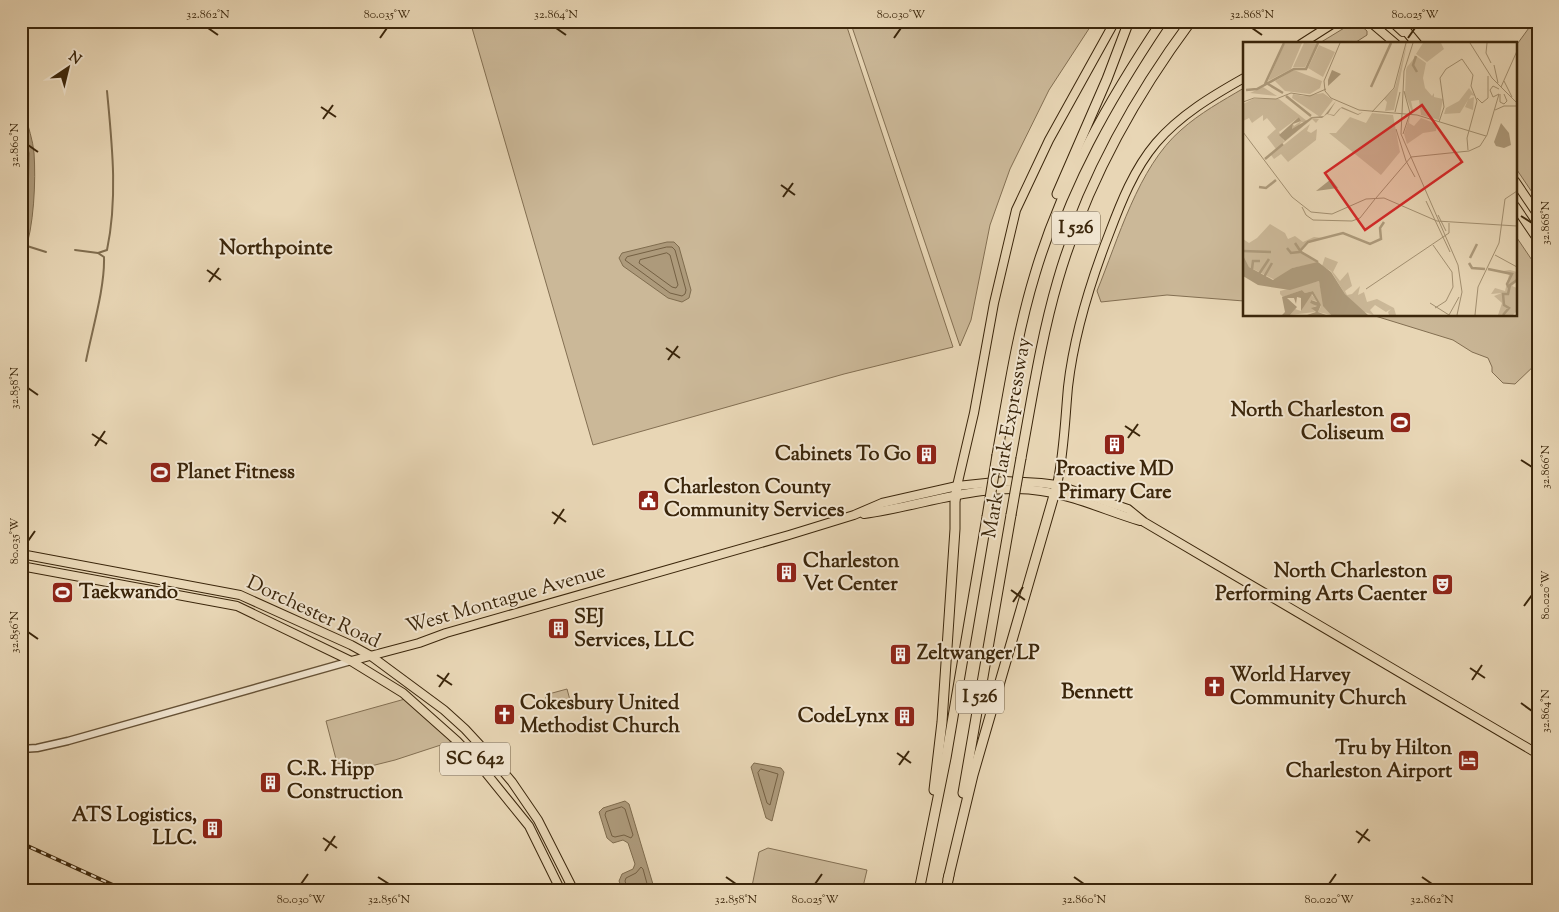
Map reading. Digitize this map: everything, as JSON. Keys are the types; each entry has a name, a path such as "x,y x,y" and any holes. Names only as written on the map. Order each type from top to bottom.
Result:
{"highway":[{"path":"1032,283 1036,255 1048,217 1110,71 1129,21"},
{"name":"Mark Clark Expressway","path":"919,891 946,758 1014,362 1032,283 1057,211 1074,172 1119,87 1162,21"},
{"name":"Mark Clark Expressway","path":"946,891 1021,458 1047,320 1072,237 1118,136 1147,87 1191,21"},
{"path":"1398,21 1414,42"},
{"path":"928,840 942,722 956,490"},
{"path":"948,879 973,775 1056,490"}],"main road":[{"path":"956,490 974,413 994,303 1016,210 1049,140 1115,21"},
{"path":"1304,42 1337,21"},
{"path":"1369,21 1394,42"},
{"path":"1391,21 1414,42"},
{"path":"1056,490 1063,461 1068,387 1075,344 1097,264 1117,212 1135,173 1156,144 1177,122 1204,102 1243,79"},
{"path":"1516,182 1538,215"},
{"path":"1516,207 1538,240"},
{"name":"West Montague Avenue","path":"351,661 854,515 883,511 956,490 1056,490 1090,504 1144,522 1538,754"},
{"name":"Dorchester Road","path":"21,554 240,595 351,645 371,656 444,710 466,729 490,756 512,782 538,820 574,891"},
{"name":"Dorchester Road","path":"21,566 237,606 351,661 403,693 457,741 478,763 528,826 561,891"}],"street":[{"name":"West Montague Avenue","path":"21,749 37,748 68,741 351,661"}],"shaded area":[{"path":"470,21 845,21 953,347 844,374 593,445"},
{"path":"850,21 1094,21 1049,90 1010,169 990,225 971,320 960,346"},
{"path":"1534,21 1538,21 1538,201 1516,168 1516,46"},
{"path":"1354,22 1367,31 1367,35 1356,42 1321,42"},
{"path":"1243,89 1243,301 1167,295 1101,302 1097,291 1121,227 1141,184 1166,145 1188,124"},
{"path":"1516,236 1538,269 1538,362 1515,384 1503,383 1492,372 1488,358 1472,352 1453,340 1375,316 1516,316"},
{"path":"567,689 570,700 549,707 545,695"},
{"path":"405,699 453,741 395,760 359,769 337,763 326,721"},
{"path":"768,848 867,870 862,891 751,891 759,852"}],"water":[{"path":"21,114 25,114 33,143 35,164 32,218 24,254 21,254"},
{"path":"674,242 679,247 691,290 689,298 682,302 668,298 623,266 619,258 622,253"},
{"path":"754,763 781,768 784,772 772,821 766,818 751,767"},
{"path":"625,801 629,804 655,891 623,891 619,881 622,874 633,869 635,864 628,843 623,840 613,843 607,838 599,812 603,808"}],"waterway":[{"path":"98,253 107,250 112,210 113,170 107,91"},
{"path":"27,246 46,252"},
{"path":"75,250 98,253 104,257 100,295 86,361"}],"railway":[{"path":"21,843 126,891"}],"place":[{"name":"North Charleston Coliseum","path":"1400,422"},
{"name":"Proactive MD Primary Care","path":"1115,444"},
{"name":"Cabinets To Go","path":"927,455"},
{"name":"Planet Fitness","path":"161,473"},
{"name":"Charleston County Community Services","path":"648,500"},
{"name":"Charleston Vet Center","path":"787,573"},
{"name":"North Charleston Performing Arts Caenter","path":"1443,584"},
{"name":"Taekwando","path":"63,593"},
{"name":"SEJ Services, LLC","path":"558,629"},
{"name":"Zeltwanger LP","path":"901,654"},
{"name":"World Harvey Community Church","path":"1214,687"},
{"name":"Cokesbury United Methodist Church","path":"504,715"},
{"name":"CodeLynx","path":"905,717"},
{"name":"Tru by Hilton Charleston Airport","path":"1468,761"},
{"name":"C.R. Hipp Construction","path":"271,782"},
{"name":"ATS Logistics, LLC.","path":"213,828"}],"district":[{"name":"Northpointe","path":"276,249"},
{"name":"Bennett","path":"1097,693"}]}
